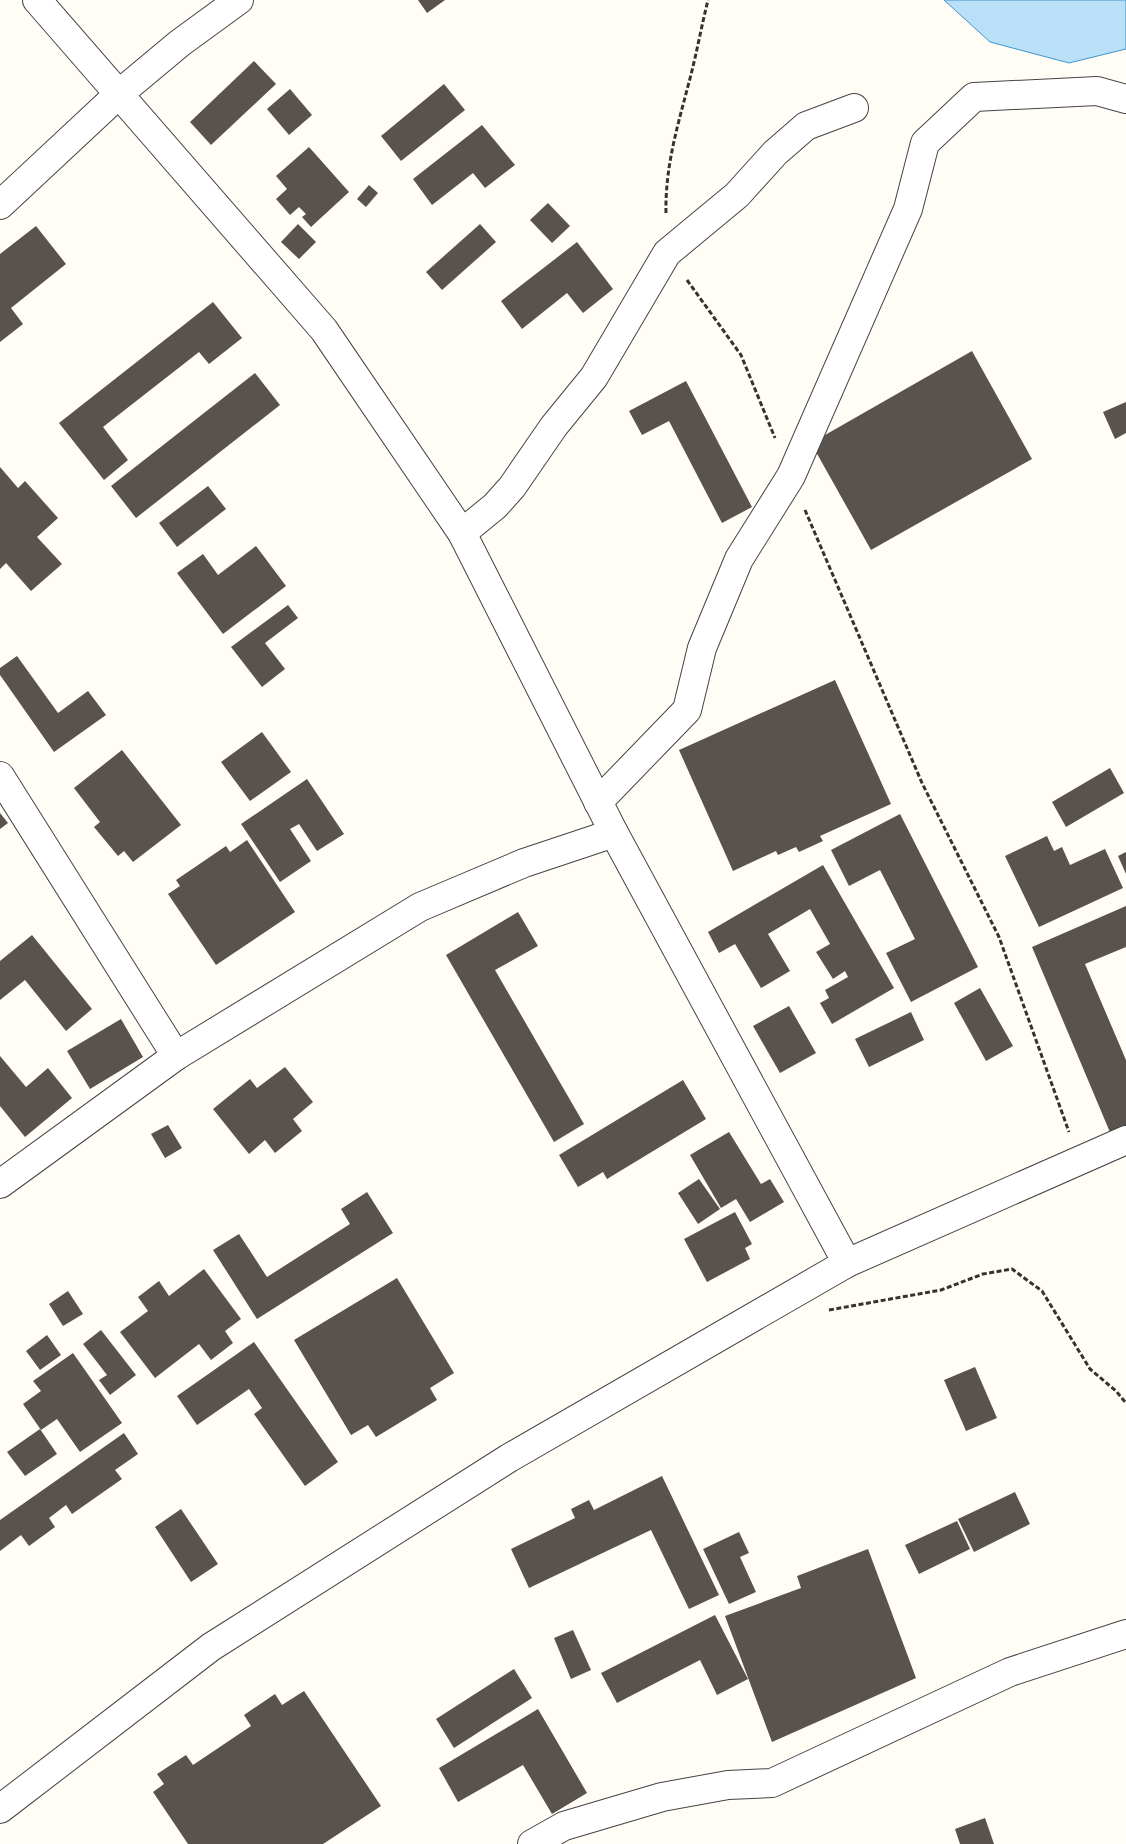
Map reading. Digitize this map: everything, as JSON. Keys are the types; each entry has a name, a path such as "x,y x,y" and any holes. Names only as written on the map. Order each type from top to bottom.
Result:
{"street":[{"path":"37,0 120,93 324,330 462,533 614,833 848,1263"},
{"path":"0,205 120,93 180,43 239,0"},
{"path":"598,802 687,710 702,648 740,559 791,476 908,209 926,144 974,97 1097,90 1126,99"},
{"path":"462,533 495,506 512,487 549,434 594,377 667,253 737,195 775,153 806,126 854,108"},
{"path":"0,776 176,1056"},
{"path":"0,1184 176,1056 420,907 524,863 614,833"},
{"path":"0,1809 212,1647 509,1458 848,1263 1126,1140"},
{"path":"532,1844 564,1826 662,1797 728,1785 772,1783 1010,1672 1126,1634"}],"path":[{"path":"708,0 689,84 673,140 666,189 667,253 741,355 922,783 999,937 1079,1161"},
{"path":"784,1299 807,1311 841,1310 941,1290 983,1274 1012,1269 1042,1291 1090,1369 1116,1391 1126,1403"}],"water":[{"path":"944,0 1126,0 1126,49 1069,63 990,42"}],"building":[{"path":"418,0 445,0 427,13"},
{"path":"254,61 276,84 211,145 190,122"},
{"path":"444,84 465,110 401,161 381,136"},
{"path":"290,89 312,115 289,135 267,109"},
{"path":"482,125 515,165 485,188 473,173 432,205 413,179"},
{"path":"309,147 349,192 311,227 302,217 306,214 299,207 290,215 276,199 287,189 276,176"},
{"path":"369,185 378,193 366,207 357,199"},
{"path":"548,203 570,226 552,243 530,220"},
{"path":"298,224 316,242 299,259 281,242"},
{"path":"480,224 496,242 442,290 426,272"},
{"path":"36,226 66,264 11,308 23,324 0,342 0,254"},
{"path":"577,242 613,289 583,313 567,293 522,329 501,301"},
{"path":"213,302 242,338 209,364 199,352 103,427 128,460 104,480 59,423"},
{"path":"972,351 1032,459 871,550 811,443"},
{"path":"255,373 280,405 136,518 111,486"},
{"path":"686,381 752,507 722,523 669,421 642,435 629,411"},
{"path":"1126,402 1126,433 1115,439 1103,412"},
{"path":"0,467 18,488 25,481 58,518 37,537 62,564 31,591 6,563 0,569"},
{"path":"208,486 226,509 177,547 159,523"},
{"path":"256,546 286,586 223,634 177,573 203,554 218,575"},
{"path":"288,605 298,618 265,643 285,669 262,687 231,647"},
{"path":"17,656 58,713 88,691 106,715 54,752 0,675 0,668"},
{"path":"835,680 891,804 820,836 823,841 799,852 796,847 778,855 776,851 733,871 679,750"},
{"path":"262,732 291,772 250,801 221,762"},
{"path":"122,750 181,825 133,862 124,851 118,856 94,827 100,822 74,788"},
{"path":"1110,768 1124,793 1066,827 1052,802"},
{"path":"307,779 344,834 317,851 299,824 290,829 311,861 280,882 241,824"},
{"path":"0,813 8,823 0,829"},
{"path":"900,814 978,967 911,1002 886,953 915,939 880,870 849,886 831,850"},
{"path":"1047,836 1054,851 1062,847 1070,865 1105,849 1123,888 1039,927 1005,856"},
{"path":"247,840 295,912 216,965 168,894 180,886 176,880 226,846 230,852"},
{"path":"1126,852 1126,874 1118,856"},
{"path":"823,865 894,988 832,1024 820,1003 829,998 825,990 848,977 845,971 833,979 816,952 830,944 810,909 768,934 790,971 761,988 735,944 719,953 708,932"},
{"path":"1126,906 1126,947 1085,964 1126,1060 1126,1131 1112,1137 1032,947"},
{"path":"518,912 538,946 495,970 584,1124 554,1142 446,955"},
{"path":"32,935 92,1009 66,1031 25,980 0,1000 0,961"},
{"path":"980,988 1013,1046 986,1061 954,1003"},
{"path":"789,1006 816,1053 780,1073 753,1026"},
{"path":"911,1012 924,1040 869,1067 855,1039"},
{"path":"121,1019 143,1057 90,1089 67,1051"},
{"path":"0,1056 26,1087 48,1068 72,1098 25,1137 0,1106"},
{"path":"285,1067 313,1102 293,1119 302,1131 275,1153 265,1140 249,1154 213,1109 250,1079 257,1088"},
{"path":"683,1080 706,1119 607,1179 603,1172 578,1187 559,1155"},
{"path":"168,1125 182,1148 165,1158 151,1134"},
{"path":"729,1132 761,1184 770,1179 784,1202 750,1222 736,1199 721,1208 690,1155"},
{"path":"699,1179 720,1209 698,1224 678,1193"},
{"path":"367,1192 393,1233 257,1319 213,1250 239,1234 267,1277 350,1224 341,1209"},
{"path":"735,1212 752,1244 745,1248 750,1259 707,1282 684,1239"},
{"path":"204,1269 241,1319 225,1331 233,1343 211,1360 199,1344 155,1378 120,1332 148,1311 138,1297 159,1281 169,1296"},
{"path":"397,1278 454,1373 430,1388 437,1400 376,1437 368,1425 351,1435 294,1340"},
{"path":"68,1291 83,1314 63,1326 49,1304"},
{"path":"101,1330 136,1375 110,1395 99,1380 107,1375 83,1344"},
{"path":"47,1335 61,1355 40,1370 26,1351"},
{"path":"254,1342 338,1462 305,1486 254,1414 262,1408 249,1389 197,1425 177,1396"},
{"path":"73,1353 122,1423 80,1452 57,1419 41,1430 23,1404 41,1391 33,1381"},
{"path":"975,1367 997,1418 966,1431 944,1380"},
{"path":"40,1429 57,1454 25,1476 7,1452"},
{"path":"124,1433 138,1454 115,1470 122,1479 72,1514 66,1505 49,1518 55,1527 29,1546 21,1535 0,1551 0,1520"},
{"path":"662,1476 719,1595 689,1609 651,1530 529,1588 511,1549 575,1518 571,1509 589,1500 594,1510"},
{"path":"1015,1492 1030,1524 974,1552 958,1519"},
{"path":"181,1509 218,1564 191,1582 155,1527"},
{"path":"957,1521 970,1549 919,1574 905,1545"},
{"path":"739,1532 749,1553 740,1557 756,1592 729,1604 703,1549"},
{"path":"868,1549 916,1678 772,1742 725,1616 801,1588 797,1576"},
{"path":"715,1615 748,1679 717,1695 700,1660 617,1703 601,1673"},
{"path":"573,1630 591,1670 571,1679 554,1638"},
{"path":"514,1669 532,1698 454,1748 436,1719"},
{"path":"304,1691 381,1806 323,1844 188,1844 153,1792 164,1784 157,1774 186,1755 193,1765 251,1726 244,1715 275,1694 282,1705"},
{"path":"538,1709 587,1793 552,1814 523,1765 458,1802 439,1768"},
{"path":"985,1818 994,1844 960,1844 955,1829"}]}
